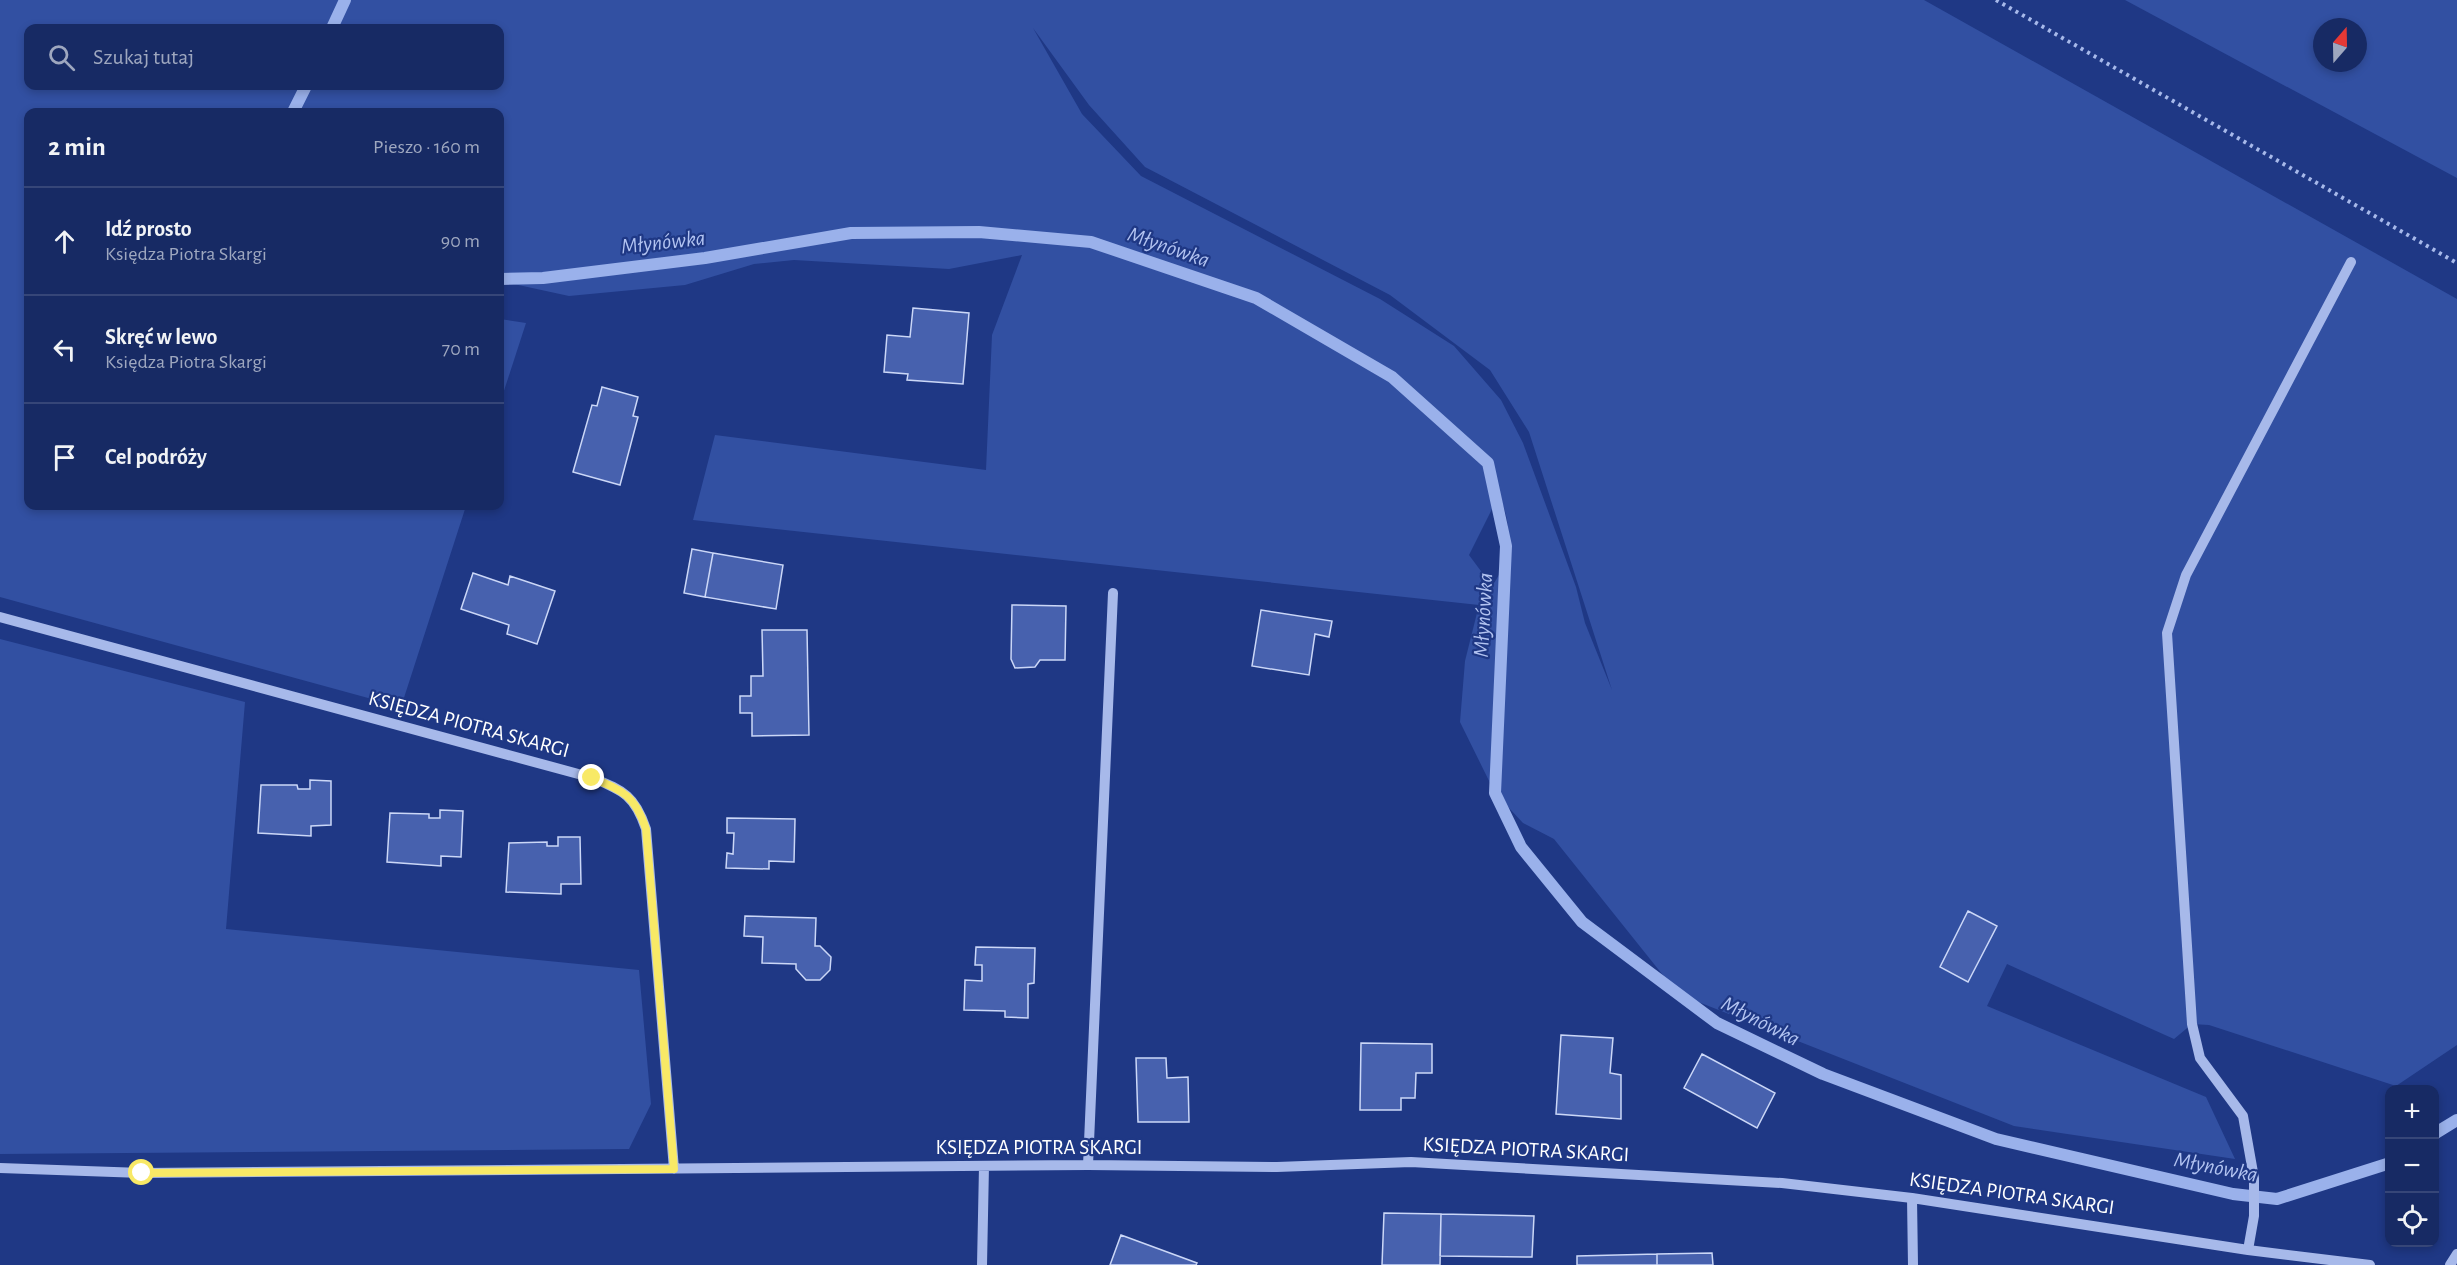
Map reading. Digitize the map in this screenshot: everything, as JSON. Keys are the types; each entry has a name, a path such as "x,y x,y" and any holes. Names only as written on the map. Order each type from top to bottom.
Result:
{"street":[{"path":"2248,1250 2254,1216 2254,1178 2243,1116 2200,1058 2192,1024 2167,633 2186,575 2351,262"},
{"path":"1088,1165 1113,592"},
{"name":"KSIĘDZA PIOTRA SKARGI","path":"0,617 592,778 618,788 638,806 646,829 674,1169"},
{"name":"KSIĘDZA PIOTRA SKARGI","path":"0,1168 142,1173 1088,1165 1277,1167 1411,1162 1782,1183 1911,1198 2248,1250 2370,1265"},
{"path":"982,1265 984,1166"},
{"path":"1911,1198 1913,1265"},
{"path":"2450,1265 2457,1254"}],"path":[{"path":"1995,0 2457,263"}],"shaded area":[{"path":"0,0 1924,0 2457,299 2457,1045 2397,1085 2393,1085 2209,1025 2192,1024 2174,1039 2007,964 1987,1006 2206,1097 2235,1159 2014,1126 1678,994 1554,839 1523,823 1495,793 1460,722 1465,661 1479,605 693,520 715,435 986,470 992,335 1022,255 949,269 794,260 754,264 685,285 569,296 504,282 504,108 24,108 24,510 465,510 401,707 0,597","holes":["1033,28 1089,105 1145,167 1390,295 1490,370 1529,432 1612,690 1585,623 1576,587 1523,443 1501,400 1454,346 1380,299 1141,176 1082,114","1499,495 1504,506 1508,530 1507,553 1504,565 1492,586 1469,555"]},
{"path":"2125,0 2457,0 2457,178"},
{"path":"504,320 526,323 504,391"},
{"path":"0,639 245,702 226,929 639,970 651,1104 629,1149 0,1154"}],"building":[{"path":"913,308 969,313 963,384 907,380 908,374 884,372 887,335 910,337"},
{"path":"602,387 638,397 633,416 638,417 620,485 573,472 592,405 597,406"},
{"path":"692,549 713,553 705,597 684,593"},
{"path":"713,553 783,565 776,609 705,597"},
{"path":"473,573 508,585 510,576 555,591 537,644 507,634 509,625 461,609"},
{"path":"1012,605 1066,606 1065,660 1040,660 1035,667 1015,668 1011,659"},
{"path":"1261,610 1332,621 1329,637 1315,634 1309,675 1252,666"},
{"path":"762,630 807,630 809,735 752,736 752,713 740,713 740,696 751,696 751,676 763,676"},
{"path":"310,780 331,781 331,825 311,826 311,836 258,833 261,785 297,785 298,789 310,789"},
{"path":"440,810 463,811 461,857 441,856 441,866 387,862 390,813 429,814 429,818 440,818"},
{"path":"727,818 795,819 794,862 769,861 769,869 726,868 727,853 733,854 734,833 727,833"},
{"path":"558,837 580,837 581,884 561,884 561,894 506,892 509,843 547,842 547,846 558,846"},
{"path":"1968,911 1997,926 1968,982 1940,967"},
{"path":"745,916 816,918 815,946 820,946 831,957 830,970 820,980 806,980 796,969 796,964 762,963 763,937 744,936"},
{"path":"976,947 1035,948 1034,983 1028,984 1028,1018 1005,1017 1005,1011 964,1010 965,980 982,981 982,965 975,965"},
{"path":"1561,1035 1613,1038 1610,1073 1621,1075 1621,1119 1556,1114"},
{"path":"1361,1043 1432,1044 1432,1073 1416,1073 1415,1098 1401,1098 1401,1110 1360,1110"},
{"path":"1702,1054 1775,1093 1757,1128 1684,1088"},
{"path":"1136,1058 1166,1058 1167,1078 1188,1077 1189,1122 1138,1122"},
{"path":"1384,1213 1441,1214 1440,1265 1382,1265"},
{"path":"1441,1214 1534,1216 1532,1257 1440,1256"},
{"path":"1121,1235 1197,1263 1196,1265 1110,1265"},
{"path":"1712,1253 1713,1265 1657,1265 1657,1254"},
{"path":"1657,1254 1657,1265 1577,1265 1577,1256"}],"waterway":[{"name":"Młynówka","path":"334,24 345,0"},
{"name":"Młynówka","path":"295,108 304,90"},
{"name":"Młynówka","path":"504,279 543,278 705,258 851,233 979,232 1091,242 1256,298 1392,377 1488,463 1506,546 1495,793 1521,847 1582,922 1717,1023 1823,1074 1996,1139 2233,1194 2277,1199 2385,1165"},
{"name":"Młynówka","path":"2439,1131 2457,1120"}],"route":[{"path":"142,1173 674,1169 646,829 638,806 618,788 592,778"}]}
